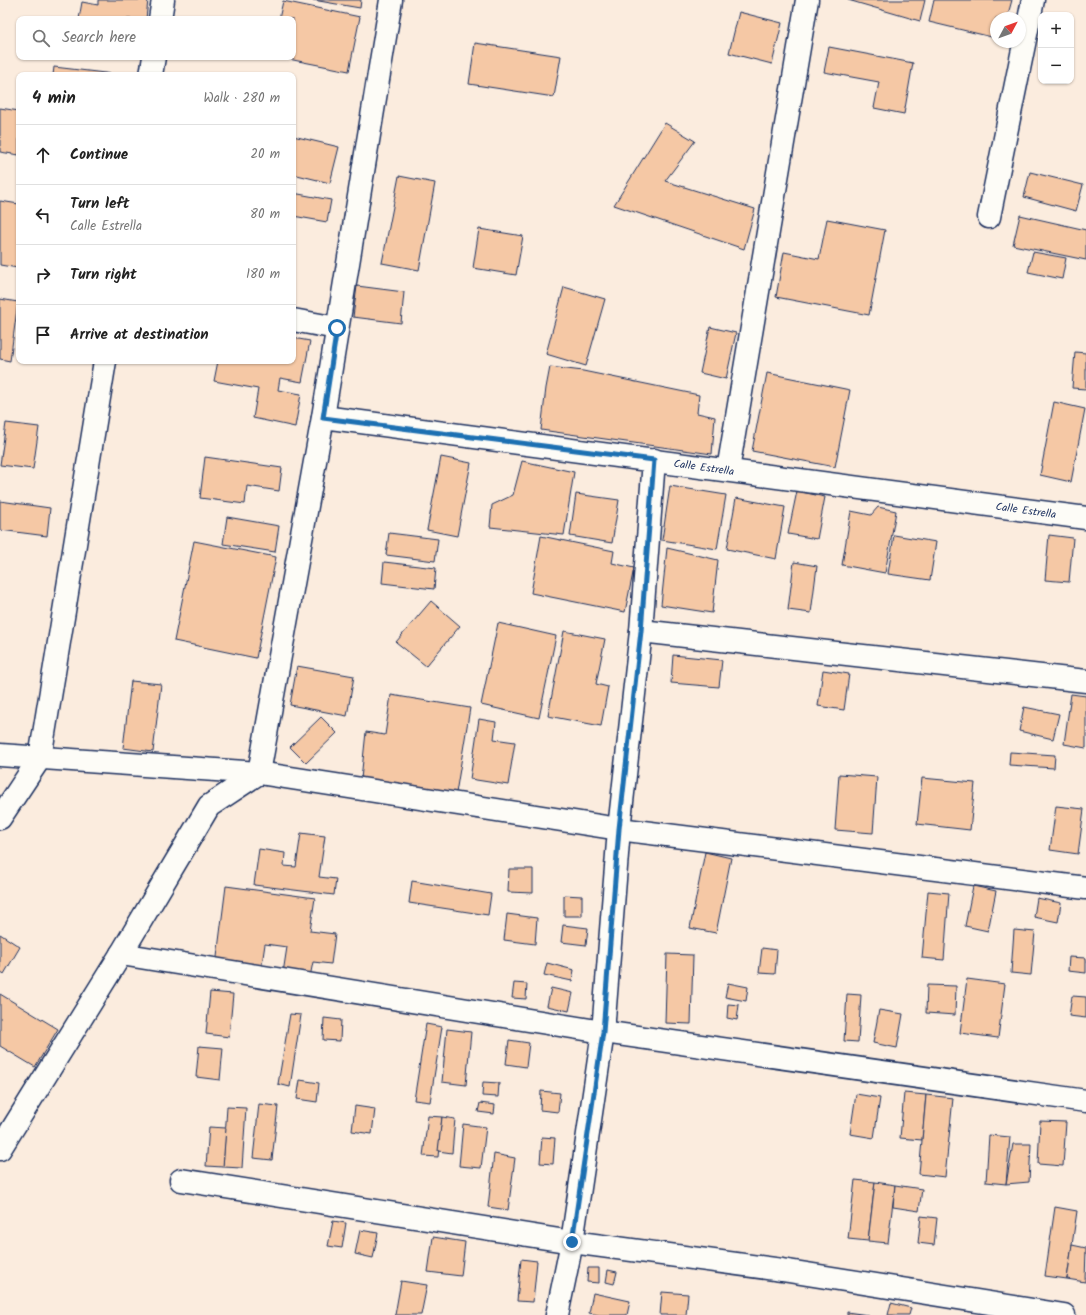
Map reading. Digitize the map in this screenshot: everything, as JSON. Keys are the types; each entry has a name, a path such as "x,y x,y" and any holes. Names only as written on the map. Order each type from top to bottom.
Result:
{"street":[{"path":"160,16 163,0"},
{"path":"0,1149 122,954 209,806 259,773 323,418 391,0"},
{"path":"728,470 807,0"},
{"path":"990,217 1033,0"},
{"path":"152,72 154,60"},
{"path":"296,321 337,328"},
{"path":"0,818 40,758 105,364"},
{"name":"Calle Estrella","path":"323,418 654,460 1086,518"},
{"path":"558,1315 572,1242 603,1032 619,829 641,631 654,460"},
{"path":"641,631 1086,681"},
{"path":"0,755 259,773 619,829 1086,888"},
{"path":"122,954 603,1032 1086,1100"},
{"path":"181,1180 572,1242 782,1270 1064,1315"}],"building":[{"path":"98,0 148,0 146,16 80,16 82,2 98,5"},
{"path":"313,0 361,0 360,8"},
{"path":"848,0 925,0 920,21"},
{"path":"934,0 1012,0 1009,12 990,12 990,37 929,22"},
{"path":"283,1 360,17 349,71 293,60 296,60 296,16 280,16"},
{"path":"739,12 782,23 772,64 729,53"},
{"path":"475,43 561,56 554,97 469,84"},
{"path":"829,47 913,63 904,114 874,108 879,82 824,72"},
{"path":"54,67 96,72 53,72"},
{"path":"0,108 16,111 16,155 0,152"},
{"path":"665,123 695,141 665,181 755,209 744,249 614,205"},
{"path":"296,137 339,147 330,183 296,175"},
{"path":"1030,172 1083,185 1076,211 1024,197"},
{"path":"399,176 435,183 419,270 382,263"},
{"path":"296,194 331,200 327,222 296,217"},
{"path":"0,201 16,204 16,268 0,265"},
{"path":"1020,215 1086,230 1086,260 1013,245"},
{"path":"827,219 885,230 869,315 776,297 784,252 819,259"},
{"path":"479,229 523,236 516,275 473,268"},
{"path":"1033,252 1066,258 1062,279 1028,272"},
{"path":"357,286 404,292 401,323 353,317"},
{"path":"564,287 605,299 586,366 546,354"},
{"path":"0,299 16,302 16,317 10,361 0,359"},
{"path":"710,327 736,333 726,379 700,373"},
{"path":"296,339 310,341 302,382 280,378 278,390 301,394 295,427 253,418 258,389 214,381 217,364 296,364"},
{"path":"1075,352 1086,353 1086,389 1072,388"},
{"path":"550,367 583,371 699,395 697,413 715,417 712,454 541,430"},
{"path":"767,373 850,390 835,467 752,451"},
{"path":"1054,402 1085,409 1071,482 1040,475"},
{"path":"6,423 39,427 33,469 0,465"},
{"path":"205,457 282,468 279,491 247,486 245,504 200,498"},
{"path":"441,457 471,463 457,536 427,530"},
{"path":"522,461 574,472 564,535 490,527 492,505 513,495"},
{"path":"670,486 726,495 717,549 662,540"},
{"path":"797,491 825,497 817,539 788,534"},
{"path":"576,494 619,500 612,543 570,536"},
{"path":"736,498 785,507 776,559 727,549"},
{"path":"0,501 50,508 47,536 0,530"},
{"path":"878,507 896,511 885,573 842,565 851,511 871,515"},
{"path":"227,517 279,526 275,552 223,544"},
{"path":"389,533 438,539 435,561 386,555"},
{"path":"894,535 936,542 930,580 888,574"},
{"path":"1049,535 1073,538 1069,582 1045,580"},
{"path":"541,536 614,551 612,563 634,568 625,612 531,593"},
{"path":"194,541 276,557 256,658 174,641"},
{"path":"667,548 718,560 712,613 661,605"},
{"path":"384,562 436,568 434,589 382,583"},
{"path":"794,562 817,566 811,613 788,610"},
{"path":"431,601 460,626 426,666 396,642"},
{"path":"498,623 556,636 539,718 481,705"},
{"path":"564,631 605,639 596,684 608,687 601,726 548,716"},
{"path":"673,655 722,660 719,687 671,683"},
{"path":"297,666 354,676 347,716 290,705"},
{"path":"823,670 849,674 844,710 818,706"},
{"path":"131,681 161,684 153,752 123,748"},
{"path":"1071,694 1086,696 1086,748 1064,744"},
{"path":"391,695 470,708 456,793 361,779 366,732 385,735"},
{"path":"1024,707 1059,714 1053,739 1019,731"},
{"path":"321,717 337,733 306,763 290,747"},
{"path":"479,719 496,722 494,739 515,742 508,785 470,779"},
{"path":"1010,752 1055,755 1054,768 1009,765"},
{"path":"839,774 877,777 873,833 835,830"},
{"path":"922,778 975,783 970,830 917,824"},
{"path":"1056,806 1084,809 1078,854 1050,850"},
{"path":"301,833 325,836 319,877 336,879 334,895 254,885 259,849 285,853 284,866 296,867"},
{"path":"705,852 731,858 716,933 690,928"},
{"path":"509,869 533,869 533,893 508,892"},
{"path":"412,881 491,894 488,915 409,903"},
{"path":"226,886 315,898 310,931 335,934 331,964 313,962 310,977 283,973 287,947 265,944 261,971 216,965"},
{"path":"973,886 996,891 988,931 965,926"},
{"path":"928,891 949,893 944,960 922,958"},
{"path":"564,895 582,896 582,916 564,916"},
{"path":"1037,898 1061,903 1058,922 1034,917"},
{"path":"507,914 537,918 535,944 504,940"},
{"path":"563,925 588,928 586,945 561,942"},
{"path":"1014,930 1035,932 1031,975 1011,973"},
{"path":"0,934 20,947 4,974 0,971"},
{"path":"762,948 777,950 775,974 759,973"},
{"path":"667,954 693,955 691,1024 665,1023"},
{"path":"1069,957 1086,958 1086,973 1068,971"},
{"path":"547,963 574,970 572,981 544,975"},
{"path":"967,979 1005,984 998,1038 960,1033"},
{"path":"514,983 527,984 526,999 512,998"},
{"path":"728,983 748,987 746,1001 725,997"},
{"path":"927,985 956,986 955,1015 926,1013"},
{"path":"551,988 573,993 569,1011 547,1006"},
{"path":"210,992 233,994 229,1037 206,1034"},
{"path":"0,994 58,1029 35,1067 0,1046"},
{"path":"847,994 861,995 858,1042 844,1041"},
{"path":"1072,996 1086,997 1086,1018 1069,1016"},
{"path":"728,1004 739,1005 737,1020 727,1018"},
{"path":"879,1010 903,1014 897,1048 873,1043"},
{"path":"290,1014 301,1015 290,1087 278,1084"},
{"path":"324,1018 341,1020 340,1041 323,1040"},
{"path":"426,1024 442,1027 430,1102 414,1100"},
{"path":"447,1029 471,1032 466,1085 442,1082"},
{"path":"509,1040 529,1043 526,1067 506,1064"},
{"path":"199,1046 223,1048 220,1080 196,1077"},
{"path":"300,1080 319,1083 317,1102 297,1099"},
{"path":"483,1082 499,1083 498,1097 482,1096"},
{"path":"541,1091 560,1093 558,1112 540,1110"},
{"path":"904,1093 926,1095 922,1140 900,1138"},
{"path":"856,1094 880,1098 874,1138 850,1134"},
{"path":"926,1095 953,1098 945,1177 919,1174"},
{"path":"480,1103 495,1105 494,1114 478,1112"},
{"path":"259,1104 278,1106 272,1160 253,1158"},
{"path":"355,1106 375,1109 372,1134 352,1131"},
{"path":"227,1107 246,1108 242,1168 223,1167"},
{"path":"428,1116 442,1117 438,1157 423,1156"},
{"path":"442,1117 455,1119 452,1153 438,1151"},
{"path":"1040,1121 1066,1122 1063,1166 1038,1164"},
{"path":"463,1124 486,1127 481,1168 459,1166"},
{"path":"209,1127 226,1128 223,1167 206,1166"},
{"path":"989,1135 1010,1137 1006,1184 986,1182"},
{"path":"542,1137 555,1138 553,1164 540,1163"},
{"path":"1013,1144 1031,1144 1029,1182 1006,1184"},
{"path":"494,1154 515,1158 508,1210 488,1207"},
{"path":"855,1180 875,1182 868,1241 848,1239"},
{"path":"875,1182 895,1185 888,1243 868,1241"},
{"path":"895,1185 922,1189 919,1211 893,1207"},
{"path":"1055,1207 1077,1211 1067,1279 1045,1276"},
{"path":"921,1216 937,1218 934,1245 918,1243"},
{"path":"333,1221 346,1223 342,1248 328,1246"},
{"path":"360,1230 378,1233 373,1258 355,1254"},
{"path":"433,1237 465,1242 461,1276 428,1272"},
{"path":"1072,1245 1086,1248 1085,1282 1067,1279"},
{"path":"521,1259 537,1261 533,1302 517,1301"},
{"path":"588,1268 599,1268 599,1283 587,1282"},
{"path":"608,1270 617,1272 614,1284 606,1282"},
{"path":"401,1281 427,1285 421,1315 395,1315"},
{"path":"662,1292 688,1294 686,1315 660,1315"},
{"path":"593,1293 630,1301 627,1315 599,1315 589,1313"},
{"path":"891,1303 911,1308 909,1315 888,1315"},
{"path":"847,1312 868,1315 847,1315"}],"route":[{"path":"337,328 323,418 654,460 641,631 619,829 603,1032 572,1242"}]}
